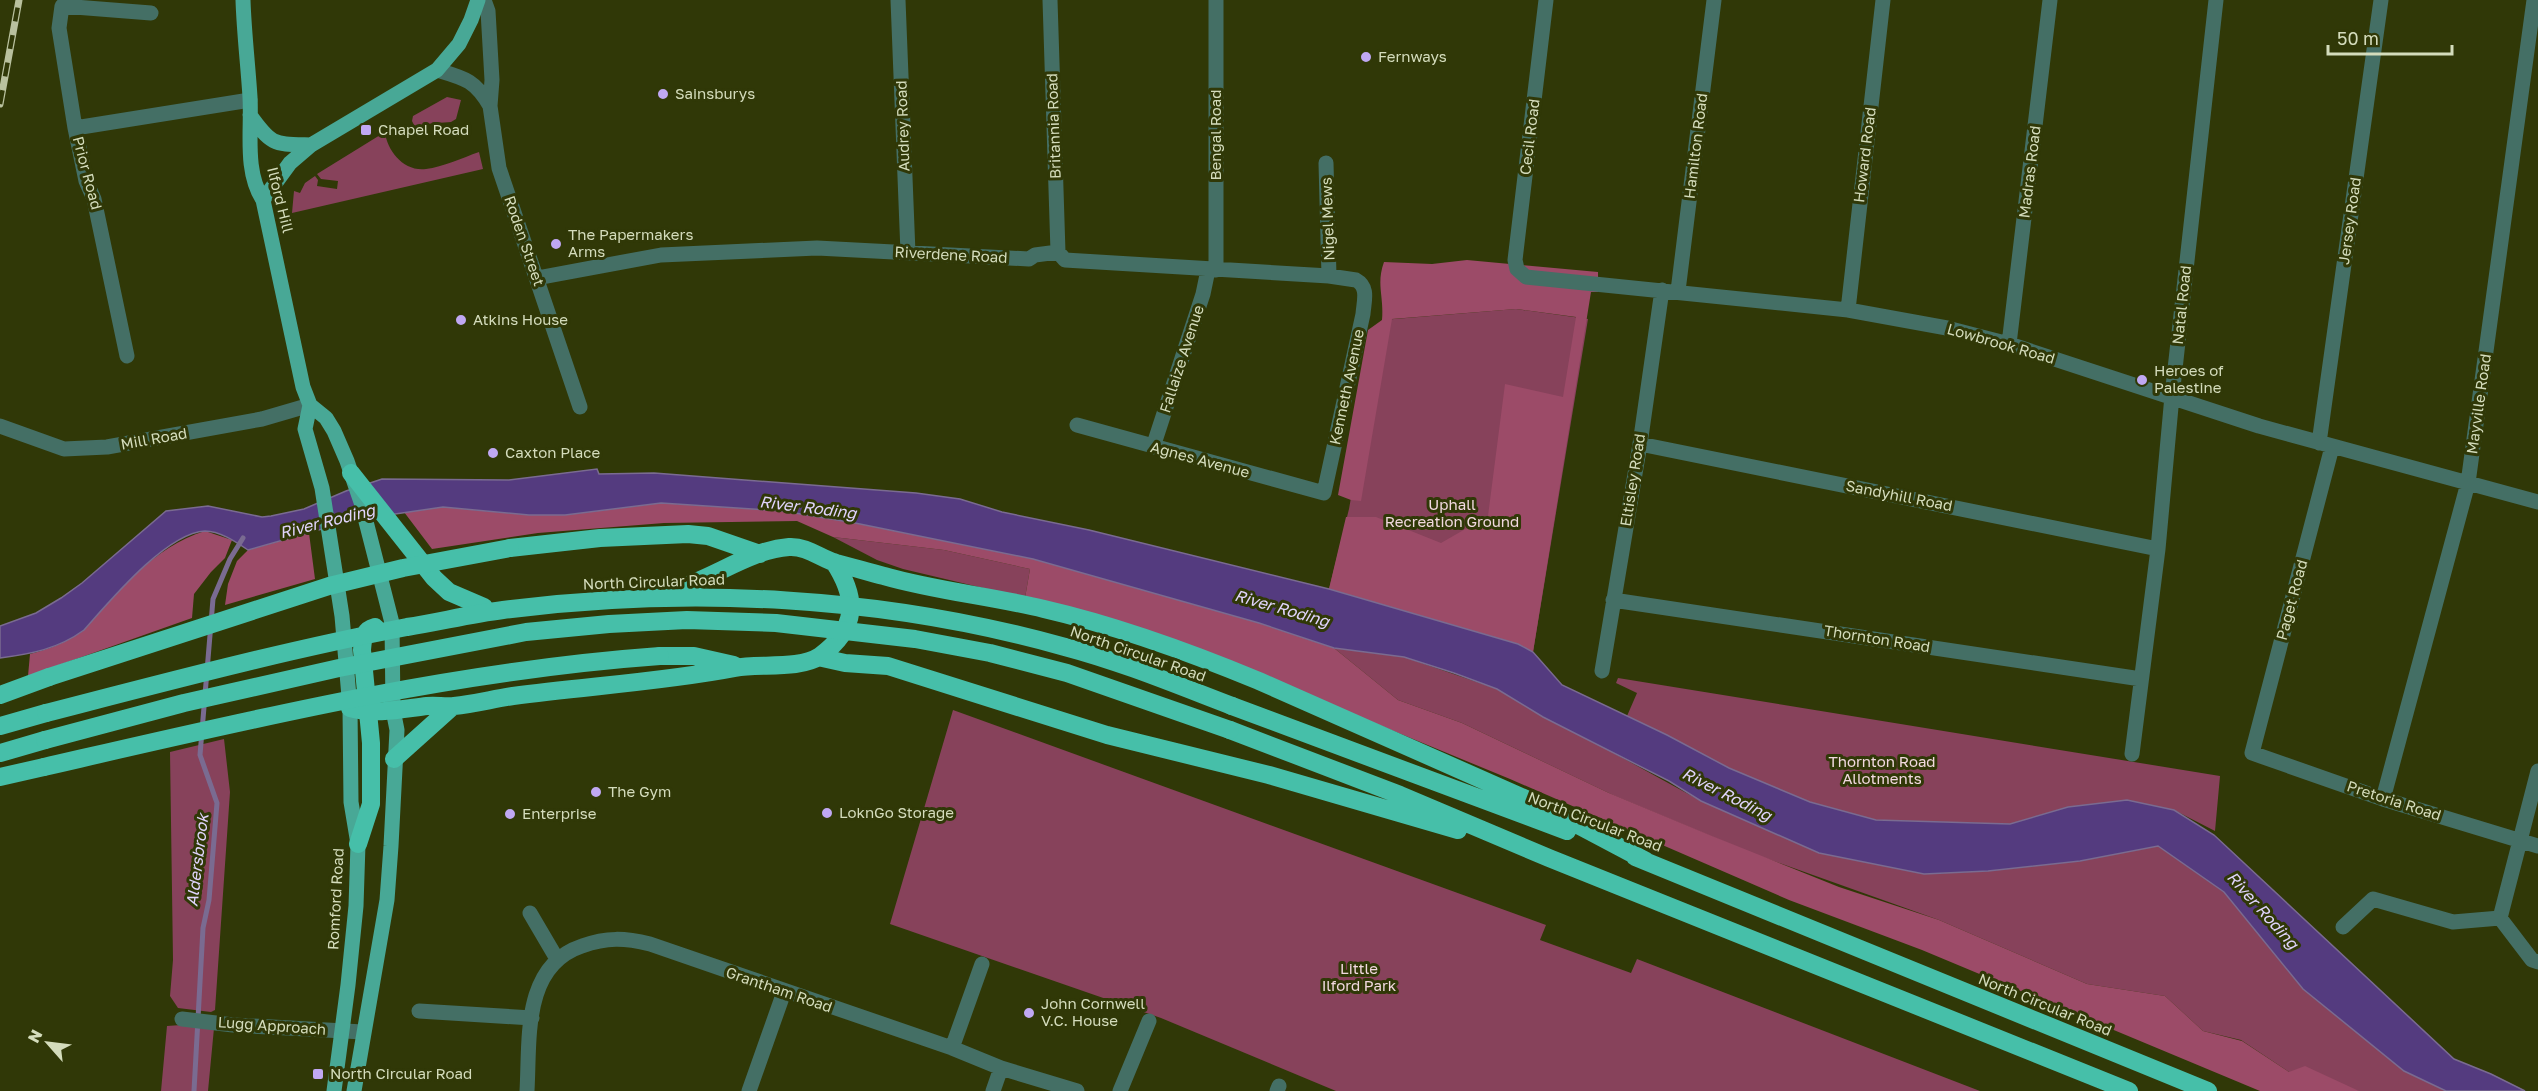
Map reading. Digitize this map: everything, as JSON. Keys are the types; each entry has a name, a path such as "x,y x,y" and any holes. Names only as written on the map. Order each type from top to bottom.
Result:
{"highway":[{"path":"351,473 426,570 450,592 484,607"},
{"path":"0,695 146,644 329,586 510,548 600,538 659,535 708,536 760,554"},
{"path":"358,844 371,804 371,743 358,710 363,638 368,629 484,607 541,600 666,592 693,584 760,554 791,547 812,551 834,562 893,578 1044,608 1214,662 1544,807 1646,861"},
{"path":"358,710 453,706 639,680 690,676 741,666 766,666 810,661 838,640 849,621 852,601 842,575 834,562"},
{"name":"North Circular Road","path":"0,726 122,693 341,640 502,610 686,597 780,599 901,612 978,625 1066,647 1144,672 1646,861 2208,1091"},
{"path":"0,753 184,703 339,668 526,632 609,624 687,620 776,623 915,639 990,653 1067,673 1230,730 1400,795 1549,858 2129,1091"},
{"path":"0,777 286,711 378,693 580,662 694,656 741,666"},
{"path":"818,657 845,663 888,666 1107,735 1269,775 1549,858"},
{"path":"394,759 453,706"}],"main road":[{"name":"Ilford Hill","path":"243,0 250,107 249,136 254,180 256,189 263,200 282,298 300,375 310,405 305,429 322,488 358,710"},
{"path":"263,200 290,163 311,145 437,70 459,44 478,0"},
{"path":"250,107 264,135 272,141 282,145 311,145"},
{"name":"Ilford Hill","path":"310,405 326,418 334,430 351,473 375,559 392,623 393,710"},
{"path":"354,1091 387,900 397,730 393,710"},
{"name":"Romford Road","path":"334,1091 356,906 358,844"}],"street":[{"name":"Roden Street","path":"484,0 488,11 491,57 490,106 499,168 580,407"},
{"name":"Audrey Road","path":"898,0 908,253"},
{"name":"Britannia Road","path":"1050,0 1058,252"},
{"name":"Bengal Road","path":"1212,270 1216,0"},
{"name":"Cecil Road","path":"1520,272 1515,260 1546,0"},
{"name":"Hamilton Road","path":"1678,291 1714,0"},
{"name":"Howard Road","path":"1848,310 1883,0"},
{"name":"Madras Road","path":"2009,345 2050,0"},
{"name":"Natal Road","path":"2132,754 2158,549 2172,396 2216,0"},
{"name":"Jersey Road","path":"2325,445 2381,0"},
{"name":"Mayville Road","path":"2383,799 2468,483 2534,0"},
{"path":"75,128 59,28 62,6 152,13"},
{"name":"Roden Street","path":"437,70 470,81 482,92 490,106"},
{"name":"Prior Road","path":"127,356 94,199 86,181 75,128 250,107"},
{"name":"Nigel Mews","path":"1326,163 1329,276"},
{"name":"Riverdene Road","path":"537,278 661,255 817,248 1029,259 1035,255 1058,252"},
{"path":"1058,252 1065,260 1329,276"},
{"name":"Fallaize Avenue","path":"1153,447 1212,270"},
{"name":"Lowbrook Road","path":"1520,272 1526,277 1848,310 1947,328 2172,396 2259,426 2538,502"},
{"name":"Kenneth Avenue","path":"1324,494 1363,314 1365,290 1360,281 1329,276"},
{"name":"Eltisley Road","path":"1602,671 1640,444 1662,290"},
{"name":"Mill Road","path":"0,426 64,448 107,447 262,419 310,405"},
{"name":"Agnes Avenue","path":"1077,425 1324,494"},
{"name":"Sandyhill Road","path":"1640,444 2158,549"},
{"name":"Paget Road","path":"2252,753 2325,445"},
{"name":"Thornton Road","path":"1613,600 2141,679"},
{"name":"Pretoria Road","path":"2252,753 2383,799 2538,846"},
{"path":"2500,918 2538,771"},
{"path":"2343,927 2373,899 2453,922 2500,918"},
{"path":"527,1091 532,1018 537,990 548,969 557,958 530,914"},
{"path":"2500,918 2532,960 2538,962"},
{"name":"Grantham Road","path":"557,958 578,947 599,940 621,938 650,945 952,1048 1001,1068 1077,1091"},
{"path":"952,1048 982,964"},
{"path":"749,1091 784,992"},
{"path":"419,1011 532,1018"},
{"name":"Lugg Approach","path":"182,1019 233,1025 363,1032"},
{"path":"1120,1091 1149,1021"},
{"path":"993,1091 1001,1068"}],"green space":[{"path":"447,97 461,100 456,119 451,122 424,124 424,131 416,129 412,121 413,116"},
{"path":"385,132 393,153 404,164 411,167 432,168 479,152 483,169 292,213 294,191 300,193 305,183 315,176 318,180 317,186 337,189 338,181 321,179 317,174"},
{"name":"Uphall Recreation Ground","path":"1516,309 1588,319 1533,652 1518,644 1329,589 1349,509 1382,320"},
{"path":"833,537 944,550 1030,569 1025,598 903,569 877,560"},
{"path":"1334,648 1404,657 1497,689 1701,801 1819,853 1924,874 1988,871 2080,861 2158,846 2224,892 2303,989 2404,1071 2446,1091 2358,1091 2289,1072 2241,1040 2203,1031 2165,996 2087,984 1939,920 1751,853 1613,795 1462,723 1398,700"},
{"name":"Thornton Road Allotments","path":"1618,678 2220,776 2215,831 2174,810 2068,807 2010,824 1876,820 1810,802 1729,768 1627,716 1637,693 1616,683"},
{"name":"Little Ilford Park","path":"953,710 1546,925 1540,940 1631,973 1637,959 1980,1091 1336,1091 1161,1018 890,924"},
{"path":"224,739 230,792 215,1010 211,1012 178,1008 170,996 173,960 170,752"},
{"path":"167,1026 214,1028 208,1091 161,1091"}],"shaded area":[{"path":"1467,260 1598,272 1598,292 1591,292 1533,652 1518,644 1329,589 1346,517 1376,517 1441,543 1488,516 1505,384 1563,397 1576,317 1516,309 1392,319 1361,501 1338,495 1368,330 1382,320 1380,284 1384,262 1432,264"},
{"path":"661,503 783,511 1035,559 1259,623 1334,648 1398,700 1462,723 1609,793 1839,887 1939,920 2087,984 2165,996 2203,1031 2242,1041 2289,1072 2305,1066 2359,1091 2260,1091 1922,950 1789,900 1510,779 1253,673 1025,598 1030,569 944,550 833,537 797,521 664,523 538,533 432,549 404,512 443,507 529,515 565,515"},
{"path":"205,531 232,540 225,558 194,594 192,618 28,676 30,654 58,645 84,630 124,586 153,559 186,538"},
{"path":"309,533 315,579 225,605 228,584 237,561 248,550"}],"water":[{"name":"River Roding","path":"597,469 599,474 654,473 916,493 960,499 1002,512 1089,530 1329,589 1518,644 1533,652 1562,685 1667,735 1729,768 1810,802 1876,820 2010,824 2068,807 2127,800 2174,810 2214,835 2454,1059 2525,1091 2446,1091 2404,1071 2303,989 2224,892 2158,846 2080,861 1988,871 1924,874 1819,853 1701,801 1669,781 1543,717 1497,689 1454,673 1404,657 1334,648 1259,623 1033,559 855,523 783,511 661,503 565,515 529,515 443,507 354,520 248,550 222,535 205,531 173,543 156,556 123,587 84,630 44,650 0,658 0,626 36,613 61,598 82,583 166,511 208,506 262,517 304,509 382,479 509,480"}],"waterway":[{"name":"Aldersbrook","path":"194,1091 203,928 209,900 217,803 200,755 213,599 230,559 243,538"}],"railway":[{"path":"0,104 19,0"}],"place":[{"name":"Fernways","path":"1366,57"},
{"name":"Sainsburys","path":"663,94"},
{"name":"Chapel Road","path":"366,130"},
{"name":"The Papermakers Arms","path":"556,244"},
{"name":"Atkins House","path":"461,320"},
{"name":"Heroes of Palestine","path":"2142,380"},
{"name":"Caxton Place","path":"493,453"},
{"name":"The Gym","path":"596,792"},
{"name":"LoknGo Storage","path":"827,813"},
{"name":"Enterprise","path":"510,814"},
{"name":"John Cornwell V.C. House","path":"1029,1013"},
{"name":"North Circular Road","path":"318,1074"}]}
